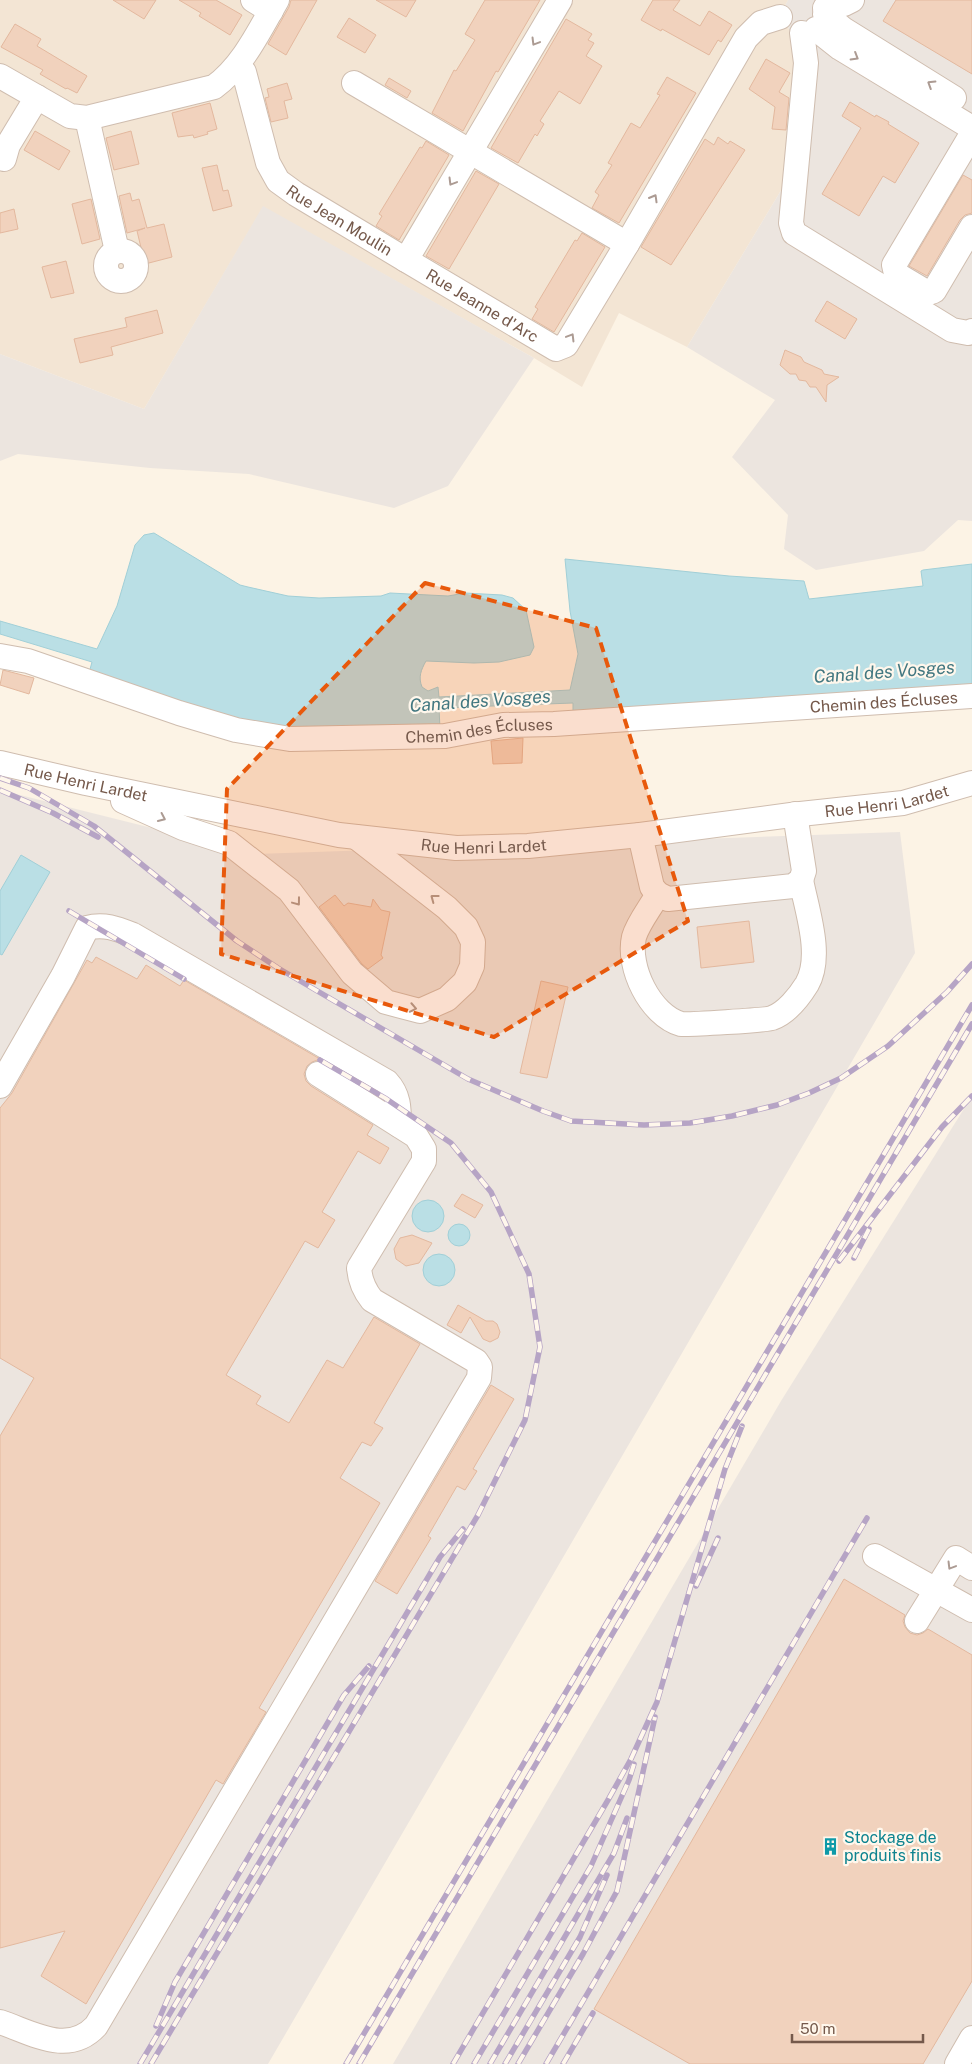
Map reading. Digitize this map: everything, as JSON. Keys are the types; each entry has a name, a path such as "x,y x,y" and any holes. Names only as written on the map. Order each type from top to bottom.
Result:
{"street":[{"name":"Rue Jeanne d'Arc","path":"560,0 406,260 556,349 566,344 627,244 746,38 778,5"},
{"path":"778,5 790,30 852,0"},
{"path":"0,76 70,116 87,118 214,86 226,78 238,66 267,4"},
{"path":"818,17 843,29 972,110"},
{"path":"818,17 840,48 972,128"},
{"path":"818,17 806,63 791,222 794,233 952,330 968,333 972,330"},
{"name":"Rue Jean Moulin","path":"238,66 244,72 268,163 278,181 296,194 406,260"},
{"path":"354,83 627,244"},
{"path":"4,159 8,145 36,98"},
{"path":"87,118 117,251"},
{"path":"972,134 894,265 896,274 928,293 934,291 972,227"},
{"name":"Chemin des Écluses","path":"0,656 28,661 180,714 236,730 290,739 445,736 503,725 554,724 972,696"},
{"name":"Rue Henri Lardet","path":"0,763 339,836 456,848 528,846 640,835 795,814 903,803 972,783"},
{"path":"86,783 183,828 229,843 288,890 352,973 386,1002 420,1010 447,999 465,982 472,966 473,942 466,927 448,908 356,837"},
{"path":"658,894 635,935 632,949 634,970 650,1001 665,1016 682,1024 771,1019 789,1008 808,983 815,950 801,880 804,871 795,814"},
{"path":"640,835 652,887 658,894 668,899 793,886 801,880"},
{"path":"0,1086 87,928 94,926 113,927 133,935 387,1082 395,1091 399,1108 399,1125"},
{"path":"0,2022 59,2042 75,2041 88,2034 96,2026 479,1378 480,1367 476,1361 372,1300 365,1291 359,1279 359,1268 424,1161 424,1149 416,1136 318,1074"},
{"path":"875,1556 972,1610"},
{"path":"918,1621 956,1558 972,1568"},
{"path":"957,2064 972,2038"}],"highlighted area":[{"path":"425,583 596,628 688,921 494,1037 221,954 227,789"}],"shaded area":[{"path":"0,0 788,0 782,11 802,64 783,187 687,347 619,313 582,387 534,358 263,207 144,409 0,354"},
{"path":"788,0 972,0 972,521 958,520 924,551 816,570 784,549 788,515 732,457 775,400 687,347 783,187 802,64 782,11"},
{"path":"263,206 534,358 448,486 394,508 249,474 150,468 18,454 0,461 0,354 144,409"},
{"path":"0,790 256,854 900,832 915,953 268,2064 0,2064"},
{"path":"972,1096 972,2064 393,2064 781,1401"}],"water":[{"name":"Canal des Vosges","path":"154,533 240,585 288,596 319,598 381,596 390,593 448,596 465,593 502,595 513,598 526,610 534,647 530,655 499,662 426,661 420,680 422,687 428,691 438,687 439,697 570,690 578,654 570,611 565,559 729,576 804,581 809,599 923,586 921,571 923,570 972,564 972,688 573,711 573,703 439,708 440,729 315,731 241,723 89,673 92,662 0,634 0,621 97,649 117,606 135,545 144,535"},
{"path":"21,855 50,872 2,955 0,954 0,891"},
{"path":"428,1200 434,1201 439,1205 443,1210 443,1222 439,1227 434,1231 428,1232 422,1231 417,1227 413,1222 412,1216 413,1210 417,1205 422,1201"},
{"path":"459,1224 467,1227 470,1235 467,1243 459,1246 451,1243 448,1235 451,1227"},
{"path":"439,1254 450,1259 455,1270 450,1281 439,1286 428,1281 423,1270 428,1259"}],"building":[{"path":"113,0 156,0 144,19"},
{"path":"179,0 216,0 242,15 230,35 199,16 201,13"},
{"path":"291,0 317,0 286,55 268,44"},
{"path":"376,0 416,0 406,17"},
{"path":"485,0 540,0 498,72 496,71 463,131 432,113 454,70 456,71 475,40 465,34"},
{"path":"653,0 680,0 673,10 700,26 709,11 732,25 721,42 718,40 709,55 662,29 661,31 641,20"},
{"path":"896,0 972,0 972,74 883,21"},
{"path":"349,18 376,35 365,53 337,37"},
{"path":"566,19 592,34 588,40 594,43 586,56 602,66 580,104 559,91 540,121 544,124 537,136 535,134 518,163 491,148"},
{"path":"15,24 41,39 37,46 87,76 77,93 40,74 43,70 1,47"},
{"path":"766,59 790,73 779,92 789,98 786,130 772,129 775,107 749,89"},
{"path":"667,77 696,93 619,223 592,208 599,195 595,192 612,165 608,163 631,123 640,128 660,95 657,94"},
{"path":"389,78 411,91 407,98 385,85"},
{"path":"287,83 292,99 284,101 288,118 271,122 265,98 269,97 267,89"},
{"path":"850,102 875,117 876,115 889,122 888,124 919,143 895,183 883,176 859,216 822,194 861,128 842,116"},
{"path":"210,103 217,129 194,138 193,135 178,137 172,113"},
{"path":"35,131 70,151 59,170 24,150"},
{"path":"131,131 139,164 114,170 106,138"},
{"path":"718,137 728,144 730,141 745,150 671,265 641,247 705,139 714,145"},
{"path":"426,141 449,155 399,240 376,226 382,216 379,214 420,147 422,148"},
{"path":"217,165 223,191 228,190 232,206 213,211 202,168"},
{"path":"476,171 499,184 449,269 426,256"},
{"path":"963,175 972,180 972,213 965,215 960,220 927,276 909,266"},
{"path":"130,193 132,201 139,199 147,228 164,224 172,257 145,264 137,231 145,228 127,233 119,196"},
{"path":"91,199 100,239 82,244 72,204"},
{"path":"14,209 18,229 0,233 0,213"},
{"path":"582,233 605,247 554,332 532,319 538,309 535,307 575,240 577,241"},
{"path":"66,261 74,293 51,298 42,267"},
{"path":"827,301 857,319 845,339 815,321"},
{"path":"157,310 163,333 111,347 113,355 80,363 74,339 127,327 125,318"},
{"path":"785,350 801,357 804,362 822,370 824,374 839,377 827,385 826,402 816,387 810,387 806,381 799,380 796,374 790,374 780,365"},
{"path":"3,670 34,678 29,694 0,685"},
{"path":"523,738 522,763 493,764 491,741"},
{"path":"335,895 344,906 348,903 371,907 373,899 381,910 390,912 381,955 383,958 368,969 362,964 319,907"},
{"path":"749,921 754,962 701,968 697,927"},
{"path":"96,957 137,979 146,965 180,986 184,980 320,1059 307,1066 304,1074 306,1081 373,1125 367,1135 389,1148 380,1164 358,1151 322,1212 335,1220 318,1248 305,1241 226,1375 261,1396 256,1404 289,1423 327,1360 343,1368 374,1317 420,1344 374,1423 383,1428 371,1446 362,1442 340,1478 380,1503 259,1708 266,1712 223,1784 216,1780 86,2004 41,1976 65,1931 0,1948 0,1436 34,1378 0,1358 0,1108 12,1093 87,960 92,963"},
{"path":"541,981 568,987 547,1078 520,1073"},
{"path":"462,1194 483,1205 475,1218 454,1206"},
{"path":"412,1235 432,1243 419,1263 406,1266 396,1259 394,1249 400,1238"},
{"path":"458,1305 486,1321 493,1321 497,1324 500,1332 498,1338 490,1342 483,1339 470,1317 461,1333 447,1325"},
{"path":"491,1385 514,1399 473,1469 477,1471 465,1490 457,1486 428,1536 431,1538 397,1594 375,1581"},
{"name":"Stockage de produits finis","path":"844,1579 905,1615 903,1621 910,1633 917,1635 928,1629 972,1655 972,1981 923,2064 690,2064 594,2009"}],"railway":[{"path":"0,778 29,788 94,826 237,941 278,968 468,1079 571,1121 644,1125 690,1123 732,1116 777,1105 809,1093 841,1078 888,1046 947,992 972,964"},
{"path":"0,790 53,813 98,837"},
{"path":"69,911 184,979"},
{"path":"346,2064 972,1005"},
{"path":"359,2064 972,1024"},
{"path":"151,2064 478,1515 525,1420 540,1347 529,1274 491,1192 451,1143 385,1098 320,1060"},
{"path":"839,1261 942,1127 972,1096"},
{"path":"854,1258 869,1229"},
{"path":"453,2064 608,1800 631,1759 657,1702 725,1469 742,1426"},
{"path":"546,2064 867,1518"},
{"path":"140,2064 440,1557 463,1529"},
{"path":"696,1586 718,1538"},
{"path":"156,2026 175,1982 344,1695 369,1666"},
{"path":"518,2064 583,1954 617,1891 655,1717"},
{"path":"474,2064 591,1866 629,1780 634,1764"},
{"path":"490,2064 614,1853 627,1818"},
{"path":"505,2064 580,1937 607,1875"},
{"path":"563,2064 593,2013"}],"place":[{"name":"Stockage de produits finis","path":"830,1846"}]}
